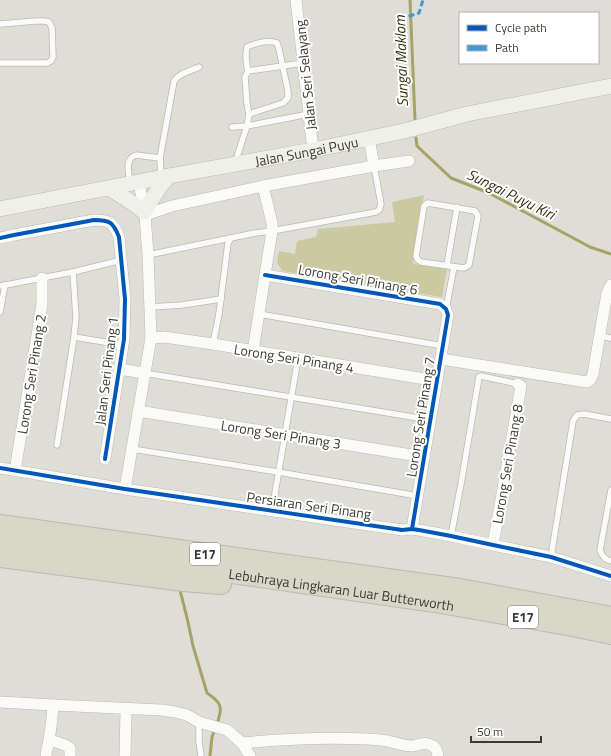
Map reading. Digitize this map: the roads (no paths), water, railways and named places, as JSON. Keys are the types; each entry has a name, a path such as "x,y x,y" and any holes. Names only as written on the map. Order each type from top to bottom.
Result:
{"highway":[{"path":"0,513 229,545 335,564 385,587"},
{"name":"Lebuhraya Lingkaran Luar Butterworth","path":"0,525 25,536 385,587 460,589 611,617"},
{"name":"Lebuhraya Lingkaran Luar Butterworth","path":"0,540 25,536"},
{"path":"0,557 183,581 337,596 385,587"},
{"name":"Lebuhraya Lingkaran Luar Butterworth","path":"385,587 435,602 611,634"}],"main road":[{"name":"Jalan Sungai Puyu","path":"0,210 165,177 313,150 404,131 467,114 611,86"},
{"path":"109,188 134,204 144,214 165,177"}],"street":[{"name":"Jalan Seri Selayang","path":"296,0 313,150"},
{"path":"369,138 374,166"},
{"path":"144,214 172,206 263,186 408,161"},
{"path":"125,489 151,338 148,255 144,214 134,183"},
{"path":"253,351 272,231 272,222 263,186"},
{"name":"Jalan Seri Pinang 1","path":"0,238 94,220 104,220 111,223 116,229 119,237 122,260 125,299 123,345 105,459"},
{"name":"Lorong Seri Pinang 6","path":"265,275 440,304 446,309"},
{"name":"Lorong Seri Pinang 2","path":"15,470 42,304 42,278"},
{"path":"441,359 587,382 591,379 593,374 607,293 611,285"},
{"name":"Lorong Seri Pinang 7","path":"412,529 448,315 446,309"},
{"name":"Lorong Seri Pinang 4","path":"151,338 164,337 213,344 437,381"},
{"path":"119,369 144,374"},
{"name":"Lorong Seri Pinang 8","path":"493,545 521,386 518,384"},
{"name":"Lorong Seri Pinang 3","path":"138,411 424,457"},
{"name":"Persiaran Seri Pinang","path":"0,468 125,489 402,530 412,529 452,536 551,557 611,576"},
{"path":"0,702 175,712 227,730 242,743 250,756"},
{"path":"46,754 50,740 53,705"},
{"path":"125,756 126,709"},
{"path":"242,743 280,739 323,738 386,740 412,746 421,743 428,744 434,746 438,756"},
{"path":"50,740 70,748 70,756"}],"lane":[{"path":"0,24 36,21 49,22 52,28 53,57 51,61 47,63 0,63"},
{"path":"234,165 250,114 246,104 245,77 248,71 245,54 247,47 271,40 277,43 288,91 288,98 283,103 250,114"},
{"path":"248,71 303,63"},
{"path":"165,177 160,158 174,81 179,75 199,67"},
{"path":"232,127 247,126 309,114"},
{"path":"134,183 128,162 129,158 136,155 160,158"},
{"path":"148,255 231,238 376,212 379,210 381,204 374,166"},
{"path":"428,202 457,207 476,211 478,216 469,264 464,268 421,262 418,260 416,256 424,206 428,202"},
{"path":"447,266 457,207"},
{"path":"213,344 228,243 231,238"},
{"path":"0,312 2,285 73,272 122,260"},
{"path":"446,309 454,267"},
{"path":"57,445 76,317 73,272"},
{"path":"150,307 182,305 221,298"},
{"path":"259,314 443,346"},
{"path":"599,336 611,338"},
{"path":"74,337 123,345"},
{"path":"272,511 298,358"},
{"path":"144,374 431,420"},
{"path":"452,536 478,378 481,376 518,384"},
{"path":"551,557 573,421 577,415 584,414 611,419"},
{"path":"132,449 418,496"},
{"path":"611,490 600,550 604,558 611,561"},
{"path":"201,722 198,741 201,756"}],"waterway":[{"name":"Sungai Maklom","path":"410,0 415,120"},
{"name":"Sungai Puyu Kiri","path":"416,138 417,146 451,178 489,193 590,247 611,254"},
{"path":"180,590 193,646 207,693 216,700 220,706 217,724"},
{"path":"210,756 212,737 215,729"}]}
